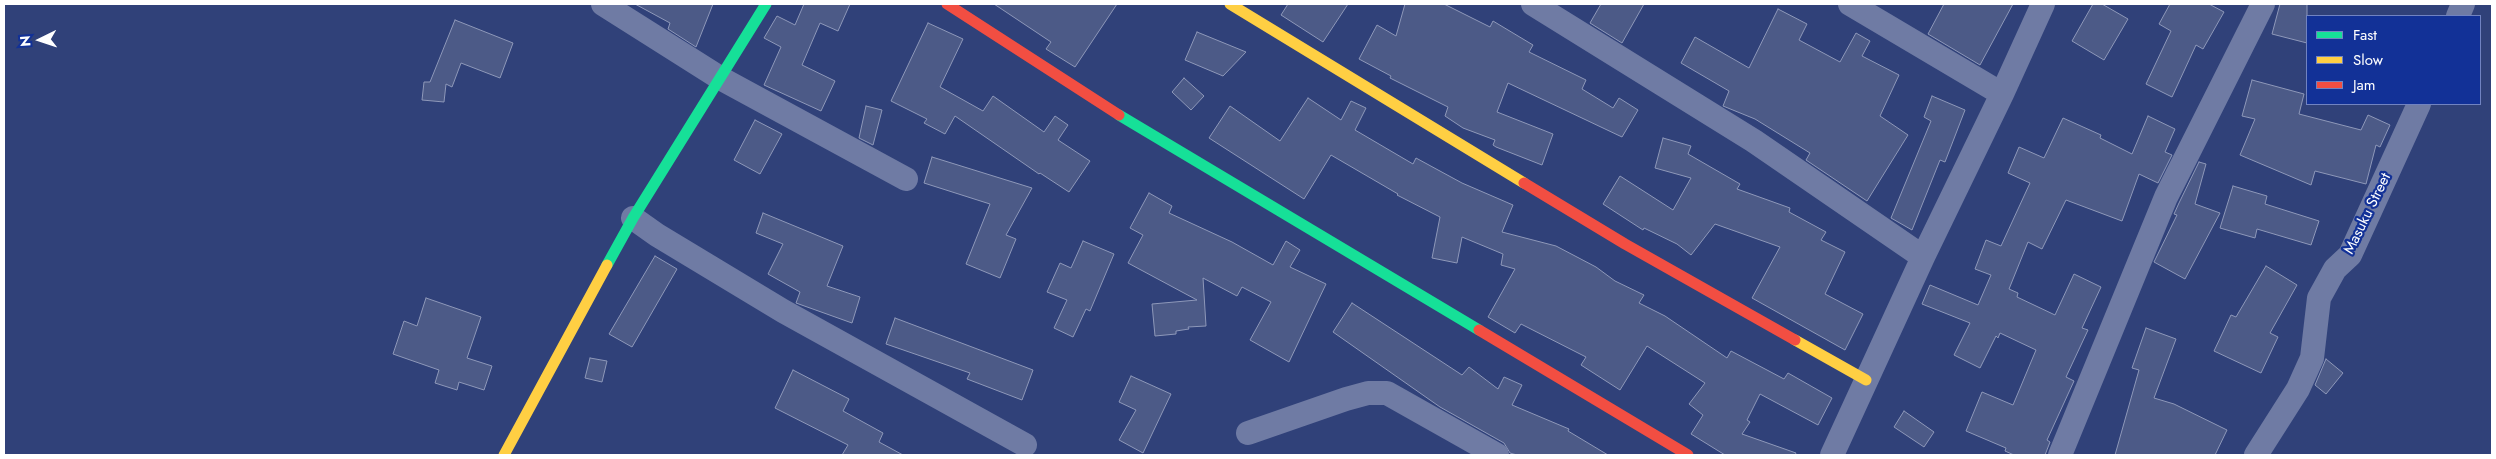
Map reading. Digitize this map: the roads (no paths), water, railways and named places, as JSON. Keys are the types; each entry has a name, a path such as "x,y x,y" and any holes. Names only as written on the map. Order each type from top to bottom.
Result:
{"street":[{"path":"603,4 720,78 906,179"},
{"path":"504,455 634,218 766,4"},
{"path":"947,4 1122,116 1688,455"},
{"path":"1230,4 1625,244 1866,380"},
{"path":"1533,4 1754,141 1923,256"},
{"path":"1850,4 2002,94"},
{"path":"1832,455 1923,256 2002,94 2043,4"},
{"path":"2060,455 2166,197 2263,4"},
{"name":"Masuku Street","path":"2256,455 2298,388 2312,358 2319,298 2335,269 2350,255 2418,105"},
{"path":"634,218 657,235 783,311 1025,445"},
{"path":"1248,433 1346,399 1368,393 1386,393 1498,455"}]}
